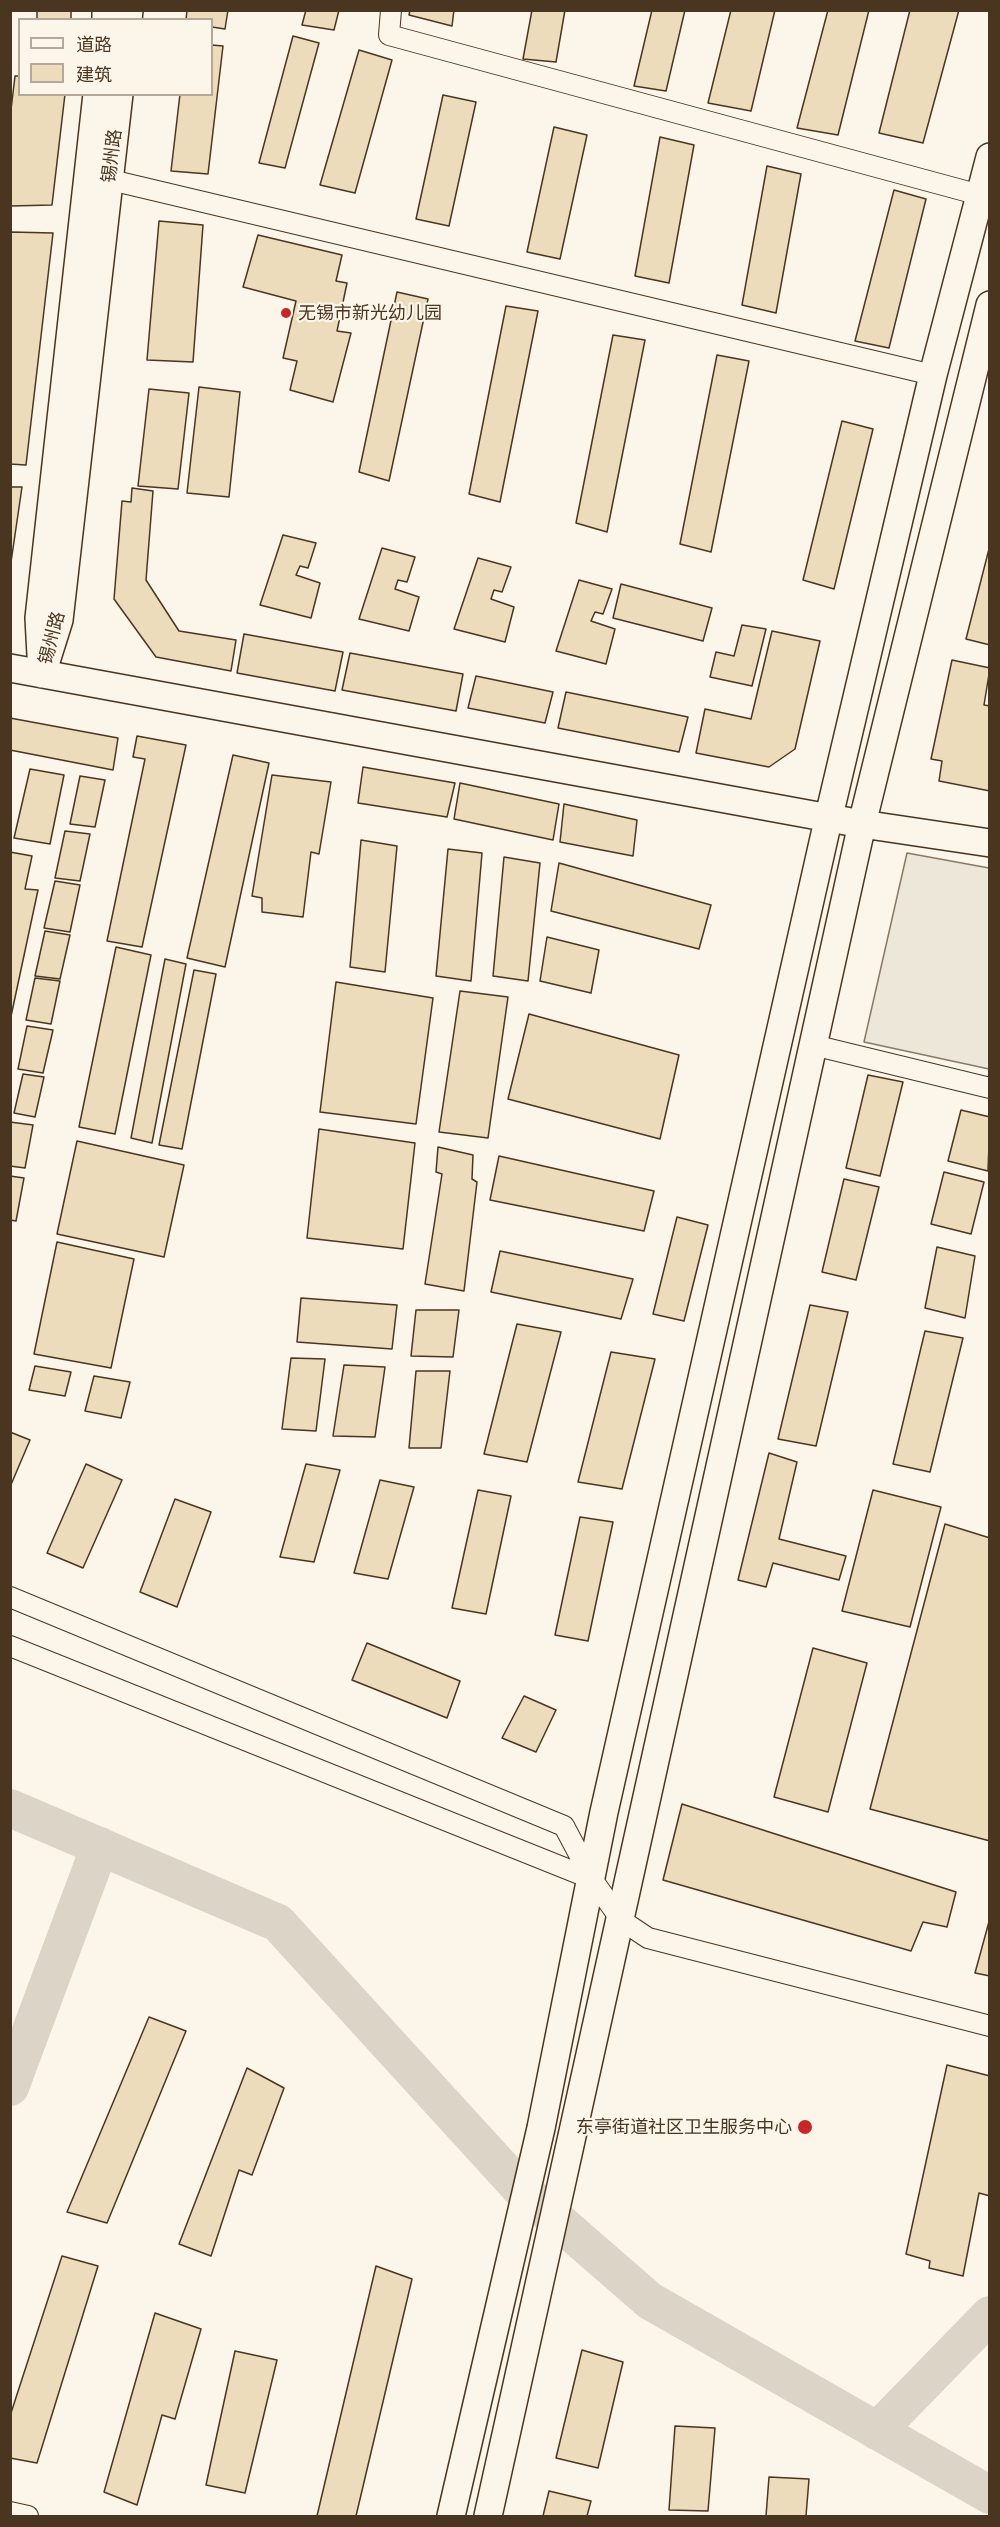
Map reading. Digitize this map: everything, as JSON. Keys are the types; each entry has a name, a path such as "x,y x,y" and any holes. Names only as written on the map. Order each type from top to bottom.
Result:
{"main road":[{"name":"锡州路","path":"42,674 59,620 99,177 98,96"},
{"name":"锡州路","path":"99,177 119,96"},
{"path":"452,2517 541,2128 609,1790 829,816 933,375 990,157"},
{"path":"488,2517 862,824 990,305"},
{"path":"10,668 829,816 862,824 990,843"}],"street":[{"path":"391,10 389,35 980,195"},
{"path":"99,177 933,375"},
{"path":"813,1045 990,1088"},
{"path":"10,1597 564,1826 592,1879 621,1920 648,1938 990,2026"},
{"path":"10,1646 592,1879"},
{"path":"10,2512 28,2517"}],"shaded area":[{"path":"907,853 989,868 989,1069 864,1042"}],"building":[{"path":"37,10 71,10 71,18 37,18"},
{"path":"187,10 228,10 225,29 213,27 213,18 186,18"},
{"path":"306,10 339,10 334,30 302,25"},
{"path":"410,10 454,10 452,26 409,15"},
{"path":"532,10 565,10 556,62 523,59"},
{"path":"652,10 685,10 666,91 634,86"},
{"path":"731,10 775,10 751,111 708,103"},
{"path":"828,10 869,10 838,135 797,128"},
{"path":"910,10 959,10 923,143 879,133"},
{"path":"293,36 319,43 285,168 259,163"},
{"path":"213,45 223,46 208,174 171,171 180,96 213,96"},
{"path":"359,50 392,60 355,193 320,185"},
{"path":"15,76 18,76 18,96 65,96 52,205 10,206 10,118"},
{"path":"443,95 476,102 449,226 416,219"},
{"path":"554,127 587,135 560,259 527,252"},
{"path":"660,137 694,145 669,283 635,276"},
{"path":"767,166 801,174 776,313 742,305"},
{"path":"894,190 926,199 889,348 855,341"},
{"path":"159,221 203,225 193,362 147,360"},
{"path":"11,232 53,233 26,465 10,464"},
{"path":"258,235 342,255 336,281 347,283 337,331 351,333 333,402 290,390 297,361 283,358 296,301 243,287"},
{"path":"397,292 428,299 389,481 359,472"},
{"path":"506,306 538,311 500,502 469,494"},
{"path":"613,335 645,340 607,532 576,523"},
{"path":"717,355 749,361 711,552 680,544"},
{"path":"199,387 240,392 229,497 187,493"},
{"path":"149,389 189,393 178,489 138,486"},
{"path":"842,421 873,429 834,589 803,580"},
{"path":"10,487 22,487 10,569"},
{"path":"132,488 153,491 146,580 179,631 236,640 231,671 156,657 114,599 122,501 131,502"},
{"path":"283,535 316,543 308,568 300,566 296,575 320,583 311,618 260,605"},
{"path":"990,545 990,645 966,639"},
{"path":"382,548 415,557 407,582 398,580 395,589 419,597 409,631 359,619"},
{"path":"478,558 511,567 502,592 494,590 491,599 514,607 505,642 454,629"},
{"path":"579,580 612,589 603,614 595,612 591,621 615,629 606,664 556,651"},
{"path":"621,584 712,608 703,641 613,618"},
{"path":"742,625 766,629 752,686 710,677 716,652 734,656"},
{"path":"772,631 820,641 795,749 769,767 696,753 705,709 751,719"},
{"path":"244,634 343,652 335,691 237,673"},
{"path":"350,653 463,674 456,711 342,690"},
{"path":"952,660 990,668 984,705 990,706 990,791 939,781 942,761 931,759"},
{"path":"476,676 553,692 545,723 468,708"},
{"path":"566,692 688,717 679,752 558,728"},
{"path":"10,718 118,738 113,770 10,750"},
{"path":"137,736 186,745 142,947 107,941 145,759 133,757"},
{"path":"233,755 269,763 225,967 187,958"},
{"path":"363,767 455,783 447,817 358,803"},
{"path":"30,769 64,775 50,844 14,838"},
{"path":"272,775 331,782 319,854 311,852 303,917 262,912 262,898 252,896"},
{"path":"80,776 105,780 95,827 70,824"},
{"path":"460,783 559,804 553,840 454,819"},
{"path":"564,804 637,820 633,856 560,842"},
{"path":"65,831 90,834 80,881 55,878"},
{"path":"361,840 397,846 385,972 350,967"},
{"path":"448,849 482,853 471,981 436,976"},
{"path":"10,852 32,856 25,889 38,890 10,1021"},
{"path":"504,857 540,863 528,981 493,976"},
{"path":"559,863 711,905 699,949 551,911"},
{"path":"55,881 80,885 70,932 44,928"},
{"path":"45,931 70,935 60,979 35,976"},
{"path":"547,937 599,950 591,993 540,981"},
{"path":"116,947 151,955 115,1134 79,1127"},
{"path":"165,959 186,964 152,1143 131,1138"},
{"path":"194,970 216,974 182,1149 159,1145"},
{"path":"35,978 60,981 51,1024 26,1020"},
{"path":"336,982 433,998 416,1124 320,1112"},
{"path":"460,991 508,997 488,1138 439,1132"},
{"path":"529,1014 679,1055 660,1139 508,1099"},
{"path":"27,1026 53,1030 43,1073 18,1069"},
{"path":"23,1074 44,1077 35,1117 14,1113"},
{"path":"868,1075 903,1082 880,1176 846,1168"},
{"path":"961,1110 990,1117 988,1171 948,1161"},
{"path":"10,1122 33,1125 25,1168 10,1166"},
{"path":"319,1129 415,1143 403,1249 307,1238"},
{"path":"77,1141 184,1165 164,1257 57,1234"},
{"path":"438,1147 473,1155 472,1179 477,1182 464,1291 425,1284 442,1174 436,1172"},
{"path":"499,1156 654,1191 644,1231 490,1200"},
{"path":"944,1172 984,1182 971,1234 931,1224"},
{"path":"10,1176 24,1178 16,1221 10,1220"},
{"path":"844,1179 879,1187 856,1280 822,1272"},
{"path":"677,1217 708,1225 684,1321 653,1314"},
{"path":"57,1242 134,1259 111,1368 34,1354"},
{"path":"937,1247 975,1256 965,1318 925,1308"},
{"path":"500,1251 633,1279 621,1319 491,1292"},
{"path":"301,1298 397,1305 392,1349 297,1342"},
{"path":"810,1305 848,1312 816,1446 778,1439"},
{"path":"416,1310 459,1310 453,1357 411,1356"},
{"path":"517,1324 561,1332 527,1462 484,1454"},
{"path":"925,1331 963,1338 930,1472 893,1464"},
{"path":"611,1352 655,1359 622,1489 578,1482"},
{"path":"291,1358 325,1359 316,1431 282,1429"},
{"path":"344,1365 385,1367 375,1437 333,1436"},
{"path":"35,1366 71,1372 65,1396 29,1390"},
{"path":"416,1371 450,1371 441,1448 409,1448"},
{"path":"94,1376 130,1382 121,1418 85,1411"},
{"path":"10,1432 30,1440 10,1487"},
{"path":"769,1453 797,1462 779,1539 846,1556 839,1580 773,1563 766,1587 738,1580"},
{"path":"86,1464 122,1480 83,1568 47,1553"},
{"path":"306,1464 340,1470 314,1562 280,1557"},
{"path":"380,1480 414,1487 388,1579 354,1573"},
{"path":"478,1490 511,1496 486,1614 452,1608"},
{"path":"873,1490 941,1507 910,1627 842,1611"},
{"path":"175,1499 211,1512 177,1607 140,1592"},
{"path":"580,1517 613,1522 588,1641 555,1635"},
{"path":"945,1524 990,1538 990,1841 870,1809"},
{"path":"367,1643 460,1681 447,1718 352,1680"},
{"path":"813,1648 867,1663 828,1812 774,1797"},
{"path":"524,1696 556,1710 536,1752 502,1738"},
{"path":"682,1804 956,1892 947,1927 923,1922 911,1951 663,1880"},
{"path":"990,1918 990,1976 975,1973"},
{"path":"149,2017 186,2031 107,2223 67,2212"},
{"path":"947,2065 990,2076 990,2196 979,2193 963,2276 929,2268 930,2261 906,2254"},
{"path":"247,2068 284,2088 252,2175 239,2170 211,2256 179,2244"},
{"path":"62,2256 98,2266 37,2463 10,2458 10,2416"},
{"path":"376,2266 412,2279 356,2516 317,2516"},
{"path":"155,2313 201,2329 175,2419 162,2415 137,2505 104,2492"},
{"path":"582,2350 623,2362 598,2468 556,2458"},
{"path":"235,2351 277,2360 245,2493 206,2485"},
{"path":"675,2426 715,2428 708,2511 669,2510"},
{"path":"769,2477 809,2479 806,2516 766,2516"},
{"path":"549,2491 591,2501 587,2516 543,2516"}],"waterway":[{"path":"10,1808 278,1923 520,2188 650,2301 990,2495"},
{"path":"10,2087 100,1846"},
{"path":"877,2431 990,2315"}],"place":[{"name":"无锡市新光幼儿园","path":"286,313"},
{"name":"东亭街道社区卫生服务中心","path":"805,2127"}]}
